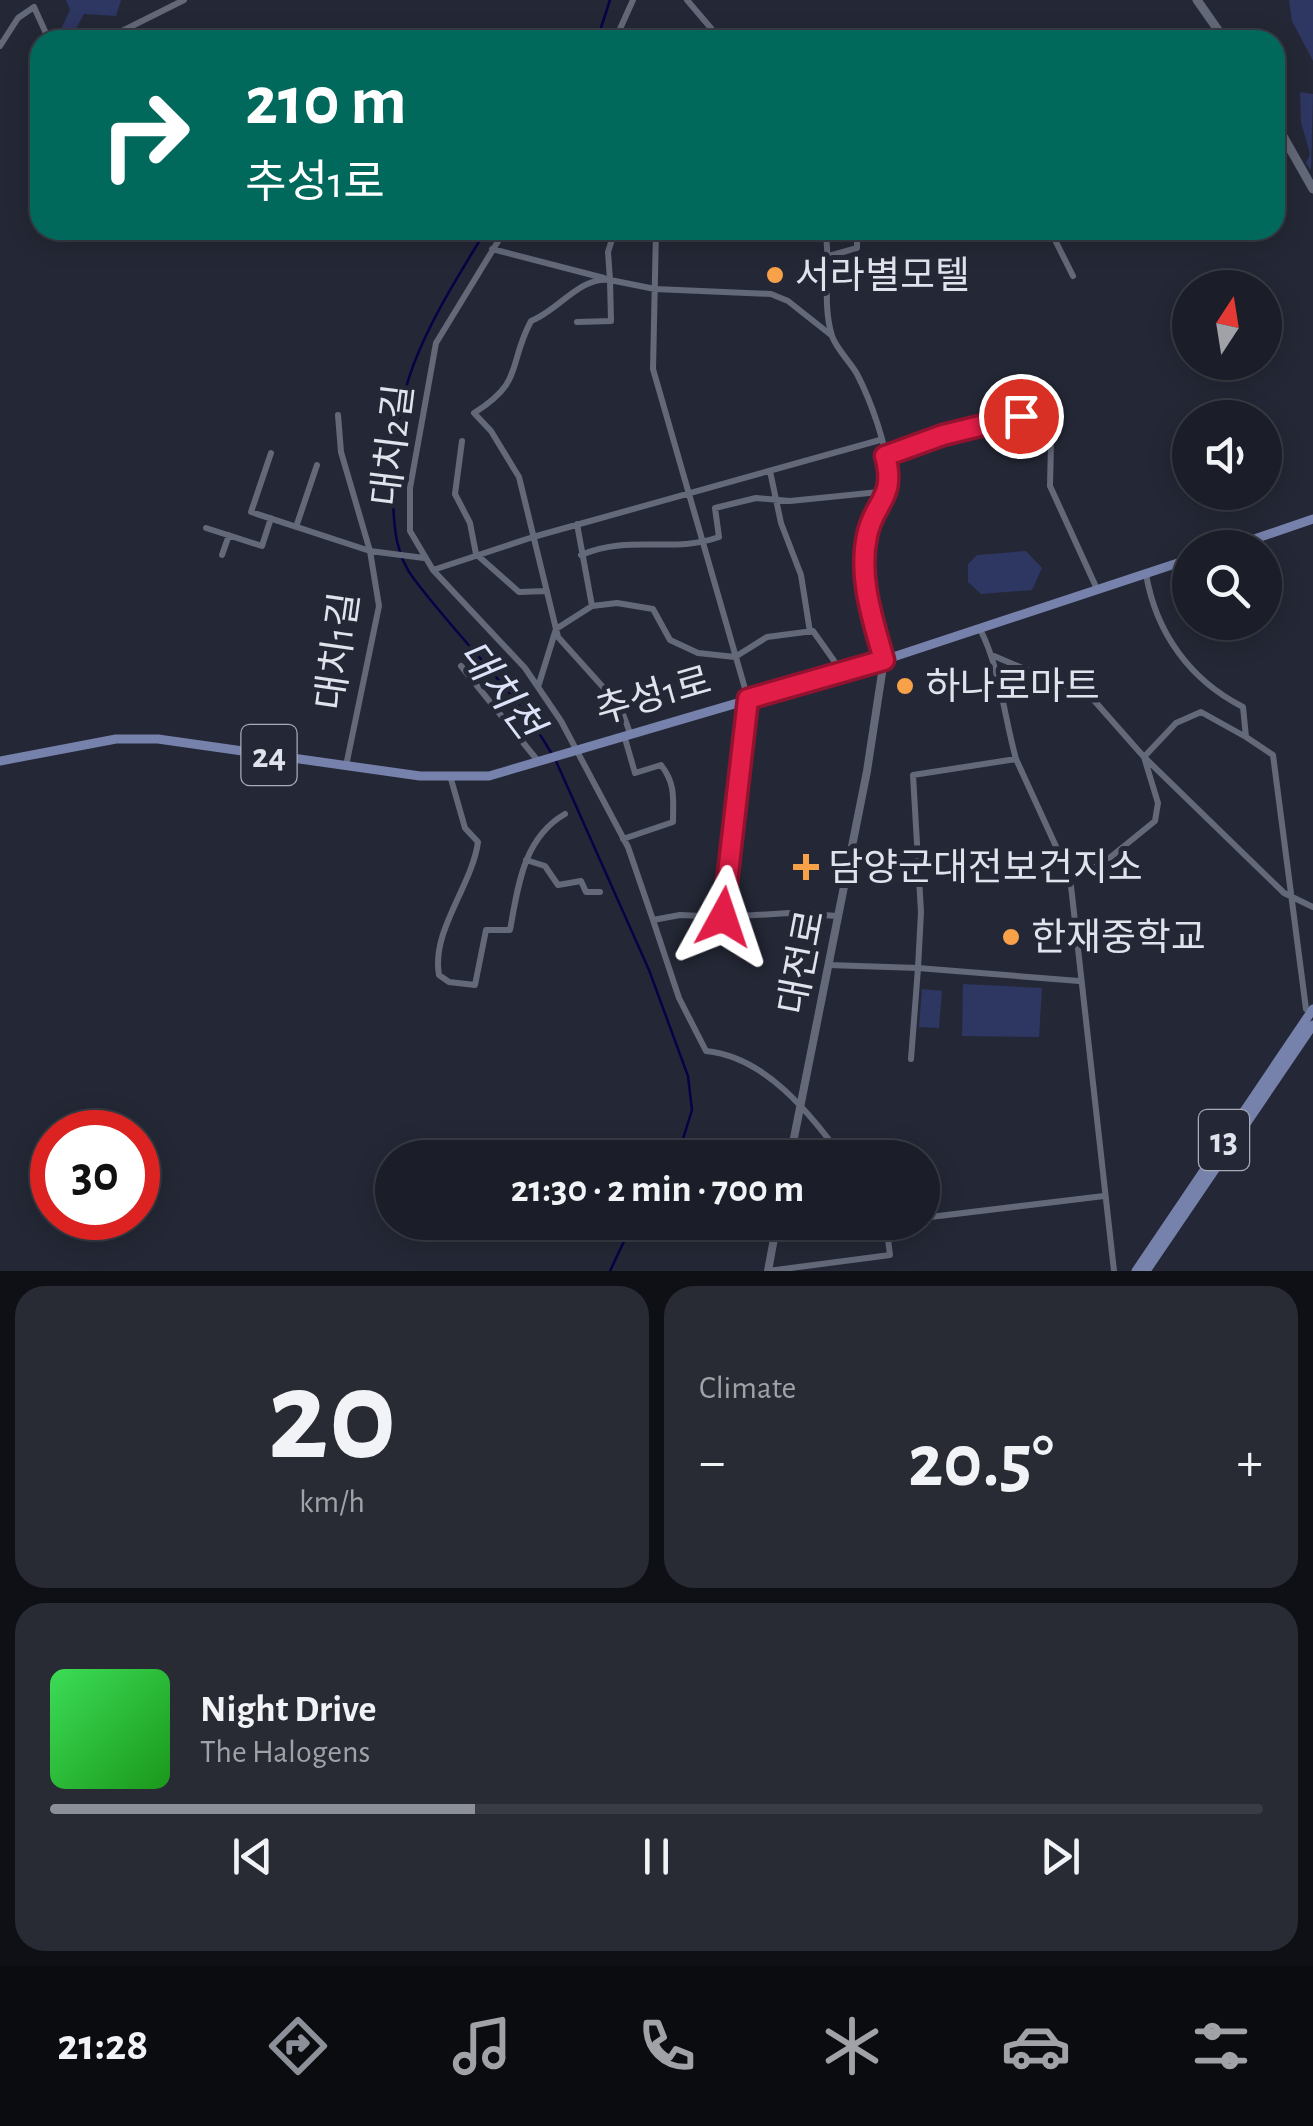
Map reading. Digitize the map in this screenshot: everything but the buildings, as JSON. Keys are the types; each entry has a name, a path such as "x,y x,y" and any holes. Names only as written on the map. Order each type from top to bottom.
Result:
{"main road":[{"path":"1197,0 1218,30"},
{"path":"1285,140 1313,190"},
{"path":"1281,530 1313,519"},
{"name":"추성1로","path":"0,761 116,740 158,739 451,780 489,776 884,660 1172,566"},
{"name":"13","path":"1136,1271 1309,1009"},
{"name":"13","path":"1146,1271 1313,1025"}],"street":[{"path":"124,30 184,0"},
{"path":"621,30 633,0"},
{"path":"686,0 712,30"},
{"path":"0,46 18,18 34,7 44,30"},
{"name":"대치2길","path":"498,240 436,343 424,395 408,514 414,541 420,558 538,687 578,748 623,838 679,998 706,1051 748,1062 800,1108"},
{"path":"578,322 612,321 608,279 612,240"},
{"path":"656,240 652,369 748,699 723,917"},
{"path":"827,240 824,285 832,336"},
{"path":"829,256 857,248 857,240"},
{"path":"1055,240 1073,276"},
{"path":"492,249 655,289 771,294 788,301 832,336 860,380 885,456 888,490 868,531 865,552 868,603 884,660"},
{"path":"608,279 580,288 547,315 532,321 519,346 518,366 502,396 474,413 491,431 518,477 556,629 574,660 620,706 635,773 662,765 671,778 674,822 623,838"},
{"path":"338,414 341,452 370,552 420,558"},
{"path":"885,456 943,435 1042,414 1051,442 1050,486 1097,589"},
{"path":"434,570 576,524 880,440"},
{"path":"462,442 455,494 470,523 481,563 519,592 547,591"},
{"path":"206,528 262,546 271,518 250,512 270,453"},
{"path":"296,527 318,465"},
{"path":"770,471 801,575 810,632"},
{"path":"581,555 607,544 700,544 719,537 715,508 775,498 790,501 888,490"},
{"name":"대치1길","path":"271,518 370,552 379,606 346,766"},
{"path":"576,524 592,606"},
{"path":"222,555 228,535"},
{"path":"1146,574 1160,625 1211,691 1243,707 1246,737"},
{"path":"538,687 556,629 592,606 617,603 653,609 663,631 682,647 736,658 767,638 818,634 842,672"},
{"path":"980,629 994,656 998,692 1016,760 1070,877 1114,1271"},
{"path":"994,656 1090,696 1144,757 1292,897 1313,907"},
{"name":"대전로","path":"794,1140 884,686 884,660"},
{"path":"462,666 538,760"},
{"path":"1144,757 1176,724 1195,712 1273,755 1309,1009"},
{"path":"1070,877 1102,864 1155,822 1158,803 1144,757"},
{"path":"911,1059 921,912 912,775 1016,760"},
{"path":"451,780 465,828 478,842 474,871 452,904 436,960 439,975 449,982 475,985 486,930 510,930 526,860 553,820 564,814"},
{"path":"526,860 544,866 558,885 580,881 586,892 600,892"},
{"path":"653,920 680,915 838,916"},
{"path":"828,965 1079,981"},
{"path":"800,1108 828,1140"},
{"path":"940,1216 1104,1196"},
{"path":"773,1240 768,1271 890,1254 889,1240"}],"shaded area":[{"path":"66,0 121,0 116,16 84,14 75,30 64,30 62,27 70,10"},
{"path":"1289,0 1313,0 1313,61 1292,21"},
{"path":"1300,92 1313,94 1311,170 1306,163 1310,154 1301,122"},
{"path":"1026,551 1042,568 1032,590 981,594 968,582 968,564 977,555"},
{"path":"963,984 1042,988 1039,1037 962,1036"},
{"path":"922,989 942,991 939,1028 919,1027"}],"waterway":[{"name":"대치천","path":"600,30 610,0"},
{"name":"대치천","path":"480,240 430,327 406,388 394,458 395,531 403,561 414,579 504,686 552,754"},
{"name":"대치천","path":"556,761 649,970 688,1076 692,1110 683,1140"},
{"name":"대치천","path":"610,1271 625,1240"}],"place":[{"name":"서라별모텔","path":"775,275"},
{"name":"하나로마트","path":"905,686"},
{"name":"담양군대전보건지소","path":"806,867"},
{"name":"한재중학교","path":"1011,937"}],"route":[{"path":"723,917 748,699 884,660 868,603 865,563 868,531 887,498 885,456 943,435 1021,416"}]}
